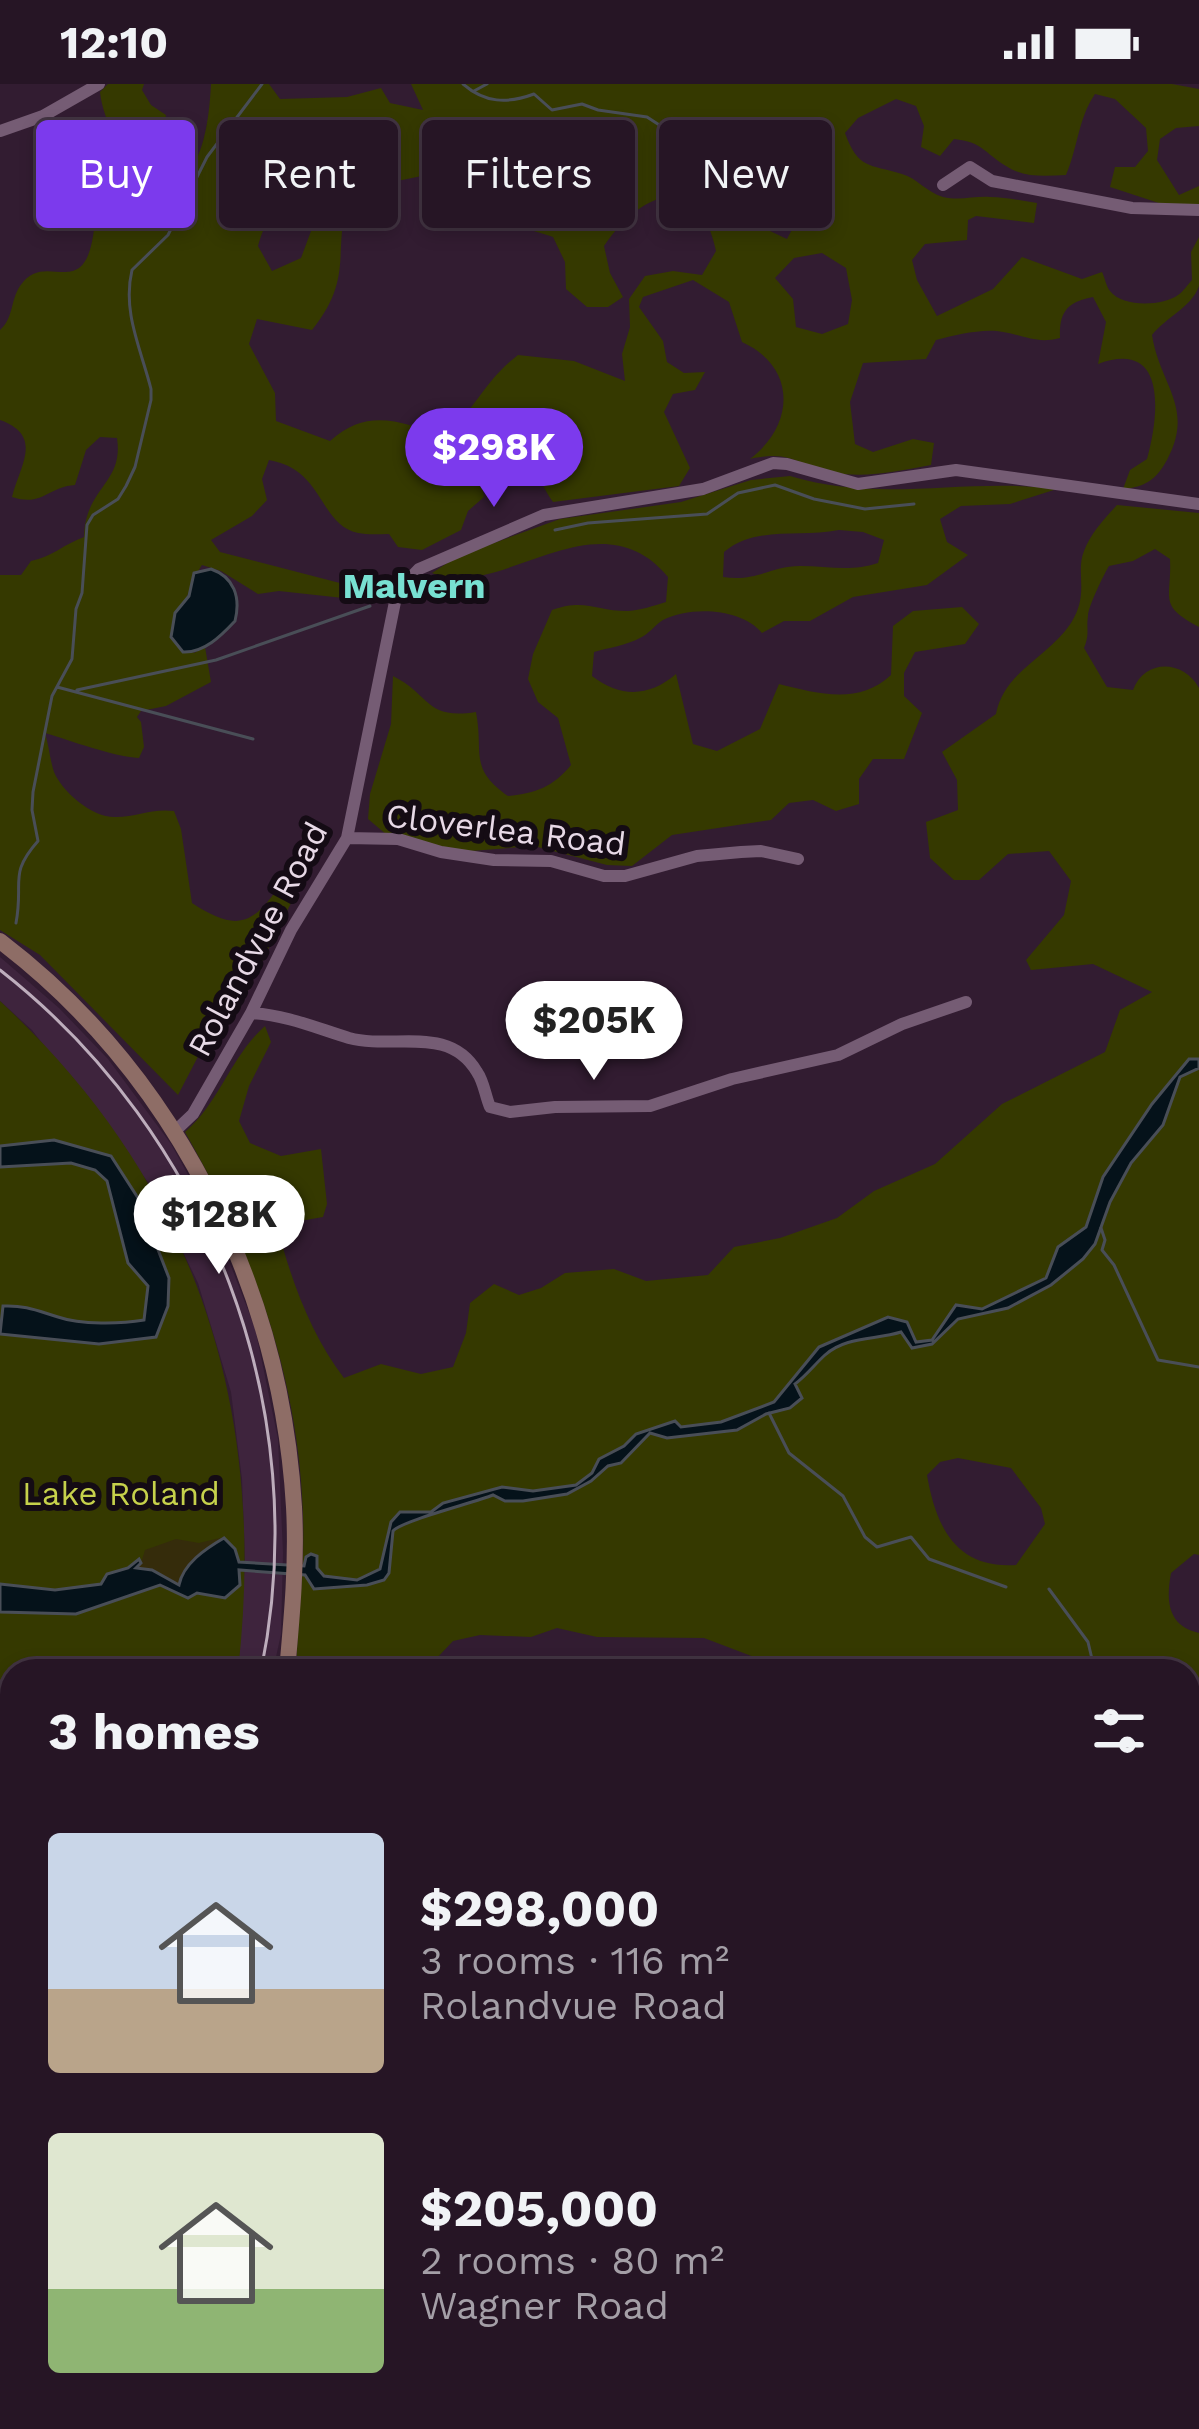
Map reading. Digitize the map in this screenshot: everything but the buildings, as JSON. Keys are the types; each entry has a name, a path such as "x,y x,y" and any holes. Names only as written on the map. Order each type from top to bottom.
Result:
{"main road":[{"path":"0,941 92,1025 140,1082 174,1132 230,1234 265,1330 287,1436 295,1541 288,1659"}],"street":[{"path":"0,131 76,100 99,84"},
{"path":"944,185 970,167 992,181 1132,208 1199,210"},
{"name":"Rolandvue Road","path":"174,1132 194,1114 291,930 347,838 397,592 419,569 544,515 703,489 773,464 858,484 956,470 1199,504"},
{"name":"Cloverlea Road","path":"347,838 398,839 441,853 551,861 625,876 697,856 760,851 798,859"},
{"path":"251,1012 301,1019 370,1042 422,1040 452,1047 476,1067 490,1107 509,1112 671,1102 732,1079 838,1055 902,1024 966,1002"}],"shaded area":[{"path":"211,569 234,589 235,621 205,647 183,652 171,637 175,613 189,596 194,573"},
{"path":"0,957 108,1059 171,1144 213,1220 255,1328 278,1439 283,1553 281,1634 276,1659 239,1659 245,1560 242,1479 231,1392 198,1283 151,1186 32,1030 0,1001"},
{"path":"1189,1059 1199,1059 1199,1068 1180,1077 1163,1125 1131,1163 1095,1244 1083,1259 1051,1285 1008,1308 958,1319 932,1344 912,1348 901,1332 842,1345 795,1384 802,1398 790,1408 766,1414 737,1430 667,1438 650,1433 621,1463 608,1466 567,1494 523,1501 493,1495 409,1522 393,1531 389,1573 384,1580 367,1585 314,1589 305,1575 239,1570 240,1585 225,1598 197,1593 188,1598 160,1585 76,1614 0,1612 0,1584 55,1590 101,1584 107,1574 139,1559 136,1568 152,1570 179,1585 190,1564 224,1538 239,1562 304,1566 311,1554 317,1556 317,1568 324,1576 357,1580 380,1569 391,1522 400,1512 431,1512 443,1503 502,1487 533,1491 576,1485 592,1473 599,1459 636,1434 675,1421 681,1427 721,1422 774,1402 819,1347 888,1317 907,1322 916,1342 932,1340 956,1305 982,1309 1046,1278 1058,1247 1086,1227 1103,1177"},
{"path":"54,1140 111,1156 138,1198 169,1278 168,1306 156,1337 99,1344 0,1334 3,1306 25,1307 67,1320 144,1320 148,1286 128,1263 107,1181 95,1170 71,1163 0,1167 0,1146"}],"green space":[{"path":"108,84 144,84 142,90 151,105 166,115 165,120 107,120 100,92"},
{"path":"211,84 269,84 280,99 347,97 381,88 390,103 423,110 411,84 1172,84 1199,89 1199,126 1176,128 1160,139 1157,160 1179,195 1199,186 1199,206 1171,207 1110,187 1115,167 1135,167 1148,151 1146,128 1115,99 1095,94 1066,175 1020,173 964,140 954,139 940,156 921,147 924,126 916,106 896,99 858,118 845,133 866,163 907,176 943,197 1037,203 1034,223 976,216 968,220 967,240 925,244 912,260 937,316 993,289 1022,257 1082,279 1102,272 1110,291 1124,300 1163,301 1178,295 1192,280 1191,252 1199,237 1196,293 1152,335 1178,425 1167,460 1144,484 1123,489 1130,470 1147,459 1154,422 1153,386 1137,362 1121,359 1098,364 1106,322 1093,297 1066,310 1060,338 1038,340 979,331 936,340 926,359 863,363 850,402 855,444 873,452 913,439 934,443 931,465 847,474 786,457 750,459 765,445 782,414 781,381 760,353 742,342 729,302 693,280 643,297 639,307 663,341 667,362 684,373 705,372 695,390 673,394 664,412 690,468 679,486 553,502 524,447 510,431 472,446 464,463 480,476 484,497 468,511 461,530 422,550 398,547 389,534 362,534 345,528 301,474 269,460 262,479 267,500 252,516 211,540 220,552 363,589 343,598 279,591 258,594 202,565 175,613 194,653 205,647 211,682 166,706 141,711 137,717 144,747 139,758 45,733 58,780 89,809 116,817 174,811 192,903 231,921 251,917 280,885 295,895 247,992 203,1047 178,1095 40,955 0,930 0,575 21,575 31,561 84,537 91,507 118,453 117,438 100,437 86,450 75,485 31,500 12,497 26,452 22,434 0,420 0,330 20,286 43,271 78,269 87,258 94,228 195,228 195,161 205,135","holes":["219,120 398,120 398,181 422,176 422,120 635,120 635,212 659,200 659,120 832,120 832,228 793,228 787,239 764,228 709,228 716,251 702,275 673,271 645,276 629,299 630,327 622,354 625,381 574,361 518,355 445,436 385,420 358,424 330,441 276,421 275,393 249,344 257,319 312,330 339,276 343,228 310,228 301,258 272,271 258,246 265,228 219,228","822,253 846,268 852,300 848,324 822,334 796,327 793,299 775,278 794,258"]},
{"path":"524,228 618,228 604,246 610,273 623,297 608,307 587,307 566,289 565,262 553,237"},
{"path":"790,476 857,488 1057,489 1010,504 961,506 940,519 947,542 968,555 927,585 853,597 810,621 784,621 762,633 729,614 687,613 663,620 635,640 594,652 592,676 624,691 645,691 676,674 693,744 717,751 760,729 779,684 838,694 866,690 891,675 893,626 913,611 962,607 979,624 965,644 915,652 904,673 904,696 922,713 904,759 873,759 859,779 859,804 836,811 813,800 789,803 771,820 672,835 632,866 607,865 534,846 458,852 387,835 368,819 370,794 391,724 393,676 437,709 476,712 480,759 487,777 508,796 535,791 558,779 571,765 558,718 538,702 528,679 552,610 573,605 628,611 652,606 666,602 668,577 640,554 611,545 580,546 488,574 459,578 432,573 458,556 560,519 681,502 751,480","holes":["863,532 884,540 878,563 849,568 790,567 723,577 724,552 750,538"]},
{"path":"1117,505 1199,513 1199,627 1172,606 1170,559 1155,549 1133,561 1109,566 1089,612 1084,648 1107,687 1133,690 1146,672 1165,666 1184,672 1199,688 1199,1555 1171,1573 1169,1593 1175,1618 1199,1633 1199,1659 759,1659 704,1638 597,1637 557,1628 531,1637 480,1635 453,1641 436,1659 297,1659 303,1534 300,1464 282,1364 251,1268 185,1132 265,1026 271,1042 249,1086 239,1121 250,1143 281,1156 321,1149 327,1204 323,1217 277,1225 303,1305 344,1378 381,1364 421,1374 453,1367 466,1333 470,1303 494,1284 519,1295 565,1273 614,1269 646,1281 708,1275 734,1247 780,1238 837,1218 874,1191 935,1164 1002,1104 1105,1052 1120,1010 1152,992 1093,964 1031,970 1026,960 1064,915 1071,881 1049,851 1008,854 979,880 954,880 930,858 926,822 958,810 957,780 942,752 996,714 1017,676 1071,623 1080,602 1084,551","holes":["958,1458 1011,1468 1041,1508 1045,1524 1016,1565 978,1560 952,1541 943,1527 927,1475 940,1462"]},
{"name":"Lake Roland","path":"0,1001 68,1071 124,1145 169,1223 204,1305 228,1391 241,1481 244,1574 239,1659 0,1659"}],"sand":[{"path":"224,1537 185,1569 179,1585 152,1570 133,1568 141,1563 145,1550 176,1539 199,1543"}],"waterway":[{"path":"16,923 20,871 38,841 33,792 52,696 72,659 87,525 126,486 151,400 131,316 132,270 168,235 207,157 262,84"},
{"path":"463,84 497,100 534,94 552,110 582,104 647,117 659,125"},
{"path":"474,91 487,84"},
{"path":"555,530 707,514 738,493 775,485 865,509 914,504"},
{"path":"77,690 216,660 370,606"},
{"path":"57,687 253,739"},
{"path":"1101,1228 1102,1250 1114,1265 1158,1360 1199,1367"},
{"path":"769,1413 789,1453 843,1496 865,1537 877,1547 911,1537 929,1559 1006,1587"},
{"path":"1049,1589 1088,1642 1092,1659"}],"tram line":[{"path":"0,970 74,1036 137,1112 189,1195 230,1284 258,1377 273,1474 274,1572 263,1659"}],"district":[{"name":"Malvern","path":"414,585"}]}
